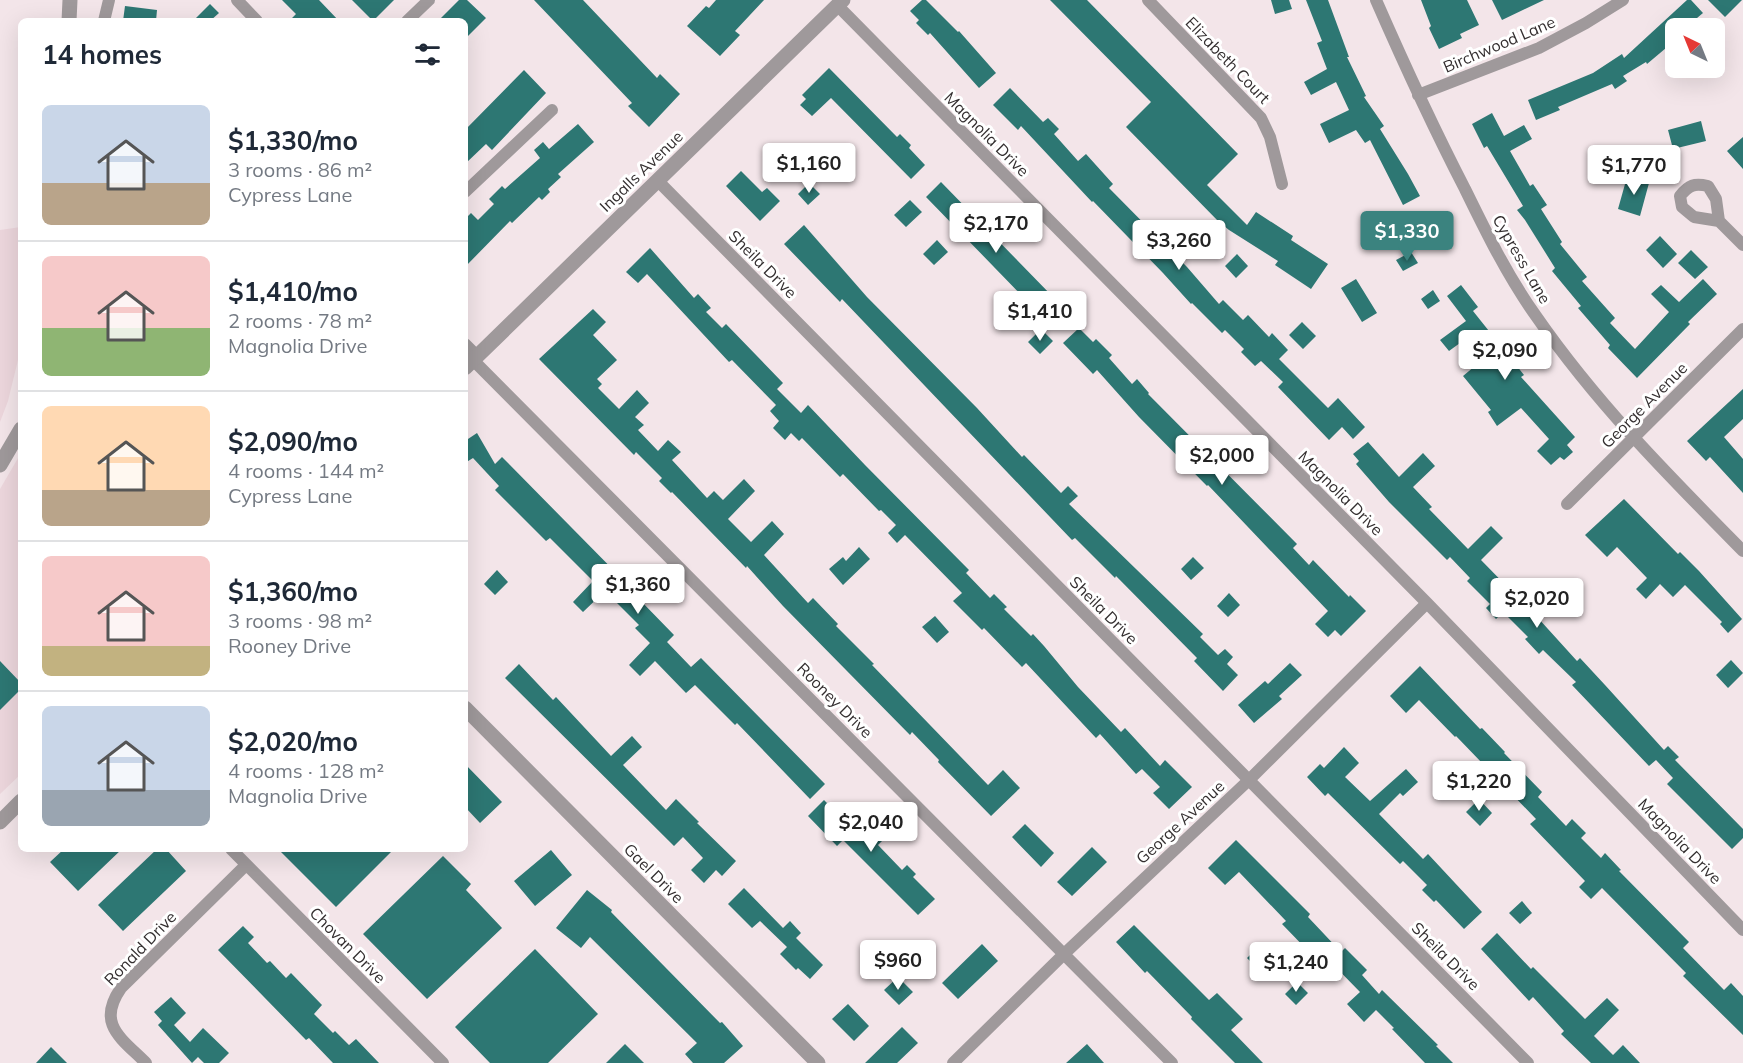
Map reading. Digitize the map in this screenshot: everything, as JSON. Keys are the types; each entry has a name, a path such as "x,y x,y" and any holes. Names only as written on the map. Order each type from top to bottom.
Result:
{"street":[{"path":"69,18 70,0"},
{"path":"105,18 109,0"},
{"path":"237,0 254,18"},
{"path":"410,18 429,0"},
{"name":"Elizabeth Court","path":"1148,0 1261,118 1270,137 1281,184"},
{"name":"Cypress Lane","path":"1376,0 1418,95 1488,235 1534,315 1587,385 1633,439 1743,552"},
{"name":"Birchwood Lane","path":"1418,95 1539,48 1623,0"},
{"name":"Ingalls Avenue","path":"472,362 840,3"},
{"name":"Magnolia Drive","path":"840,3 1427,603 1743,930"},
{"path":"468,189 552,110"},
{"name":"Sheila Drive","path":"658,181 1528,1063"},
{"path":"1719,221 1743,245"},
{"name":"George Avenue","path":"1568,504 1743,329"},
{"name":"Rooney Drive","path":"472,362 1172,1063"},
{"path":"0,465 18,434"},
{"name":"George Avenue","path":"953,1063 1064,954 1249,780 1427,603"},
{"name":"Gael Drive","path":"468,711 818,1063"},
{"path":"0,822 18,804"},
{"name":"Chovan Drive","path":"234,852 442,1063"},
{"name":"Ronald Drive","path":"146,1063 115,1032 111,1023 112,1001 121,988 246,865"}],"shaded area":[{"path":"18,227 18,360 8,401 0,422 0,230"},
{"path":"18,458 18,777 0,794 0,489"}],"building":[{"path":"282,0 319,0 336,18 292,18 296,14"},
{"path":"352,0 394,0 376,18 370,18"},
{"path":"459,0 467,0 486,18 468,36 468,18 441,18"},
{"path":"534,0 583,0 657,78 660,74 680,94 649,127 628,106 632,103"},
{"path":"716,0 764,0 735,31 740,35 720,56 687,26 706,6 709,8"},
{"path":"922,0 926,0 959,31 996,73 979,88 930,33 928,35 916,23 919,20 910,11"},
{"path":"1050,0 1087,0 1238,154 1207,185 1247,225 1256,212 1293,236 1291,240 1328,264 1311,289 1275,265 1278,261 1218,221 1126,127 1151,102"},
{"path":"1271,0 1289,0 1292,9 1275,14"},
{"path":"1306,0 1328,0 1349,57 1347,57 1366,96 1364,97 1384,126 1380,129 1420,196 1403,205 1370,140 1365,143 1356,130 1329,143 1320,124 1349,110 1336,82 1311,95 1304,82 1327,69 1317,43 1322,41"},
{"path":"1421,0 1467,0 1479,25 1460,34 1462,38 1439,49 1429,28 1431,26"},
{"path":"1492,0 1544,0 1502,20"},
{"path":"1687,0 1691,0 1703,13 1697,18 1667,18"},
{"path":"1708,0 1742,0 1725,17"},
{"path":"210,4 219,13 213,18 196,18"},
{"path":"125,6 157,10 156,18 123,18"},
{"path":"1665,20 1665,49 1647,64 1646,62 1623,76 1627,81 1615,89 1612,84 1558,107 1560,110 1536,120 1528,100 1593,73 1622,54 1624,58"},
{"path":"829,68 897,137 900,134 911,145 909,148 925,165 911,179 831,98 812,116 800,105 806,99 802,95"},
{"path":"524,70 546,93 492,150 486,144 468,161 468,127"},
{"path":"1010,88 1043,122 1048,118 1059,129 1054,134 1078,161 1086,154 1113,184 1109,188 1187,267 1219,304 1223,300 1243,320 1248,315 1269,337 1272,333 1288,350 1279,359 1328,408 1338,398 1365,427 1353,439 1342,427 1329,440 1278,387 1283,382 1261,361 1255,366 1241,352 1244,349 1225,330 1222,333 1191,304 1021,126 1018,130 993,105"},
{"path":"1492,113 1504,136 1524,125 1532,139 1510,151 1530,186 1533,184 1547,205 1541,209 1562,242 1560,244 1587,277 1582,281 1615,318 1610,323 1635,349 1669,312 1651,294 1661,285 1679,302 1703,279 1717,294 1637,378 1608,348 1610,345 1578,308 1581,306 1552,271 1555,268 1517,210 1523,206 1487,146 1484,148 1472,124"},
{"path":"1701,121 1706,141 1673,149 1668,130"},
{"path":"578,124 594,142 558,174 561,177 548,189 550,192 542,200 539,197 512,223 510,221 468,264 468,216 471,213 478,220 494,204 489,199 502,186 505,189 540,158 534,150 543,142 549,149"},
{"path":"1743,137 1743,169 1727,151"},
{"path":"741,171 762,192 767,188 780,201 760,221 726,186"},
{"path":"1627,177 1649,183 1640,216 1618,209"},
{"path":"941,182 1054,298 1050,302 1061,313 1046,328 1026,306 1029,303 926,197"},
{"path":"809,183 820,194 808,205 798,194"},
{"path":"910,200 922,212 906,227 894,215"},
{"path":"1385,218 1392,233 1377,240 1370,224"},
{"path":"804,225 867,297 1022,457 1024,455 1061,493 1068,486 1078,496 1069,504 1203,634 1200,637 1218,655 1225,649 1233,657 1227,664 1238,675 1223,691 1194,661 1197,658 1116,576 1115,578 1075,538 1072,540 842,299 840,302 784,244"},
{"path":"1660,236 1677,254 1663,268 1646,250"},
{"path":"937,240 948,252 934,265 923,254"},
{"path":"650,248 694,298 698,294 711,308 706,312 722,328 726,324 783,383 777,389 801,413 808,405 969,570 966,573 990,598 994,594 1007,607 1004,609 1031,636 1033,634 1078,687 1121,732 1125,728 1160,766 1165,760 1192,787 1169,809 1153,793 1160,787 1142,769 1136,774 1100,734 1096,738 1026,663 1022,667 984,628 982,630 953,601 962,593 905,535 897,543 888,533 896,525 881,510 879,511 843,474 840,477 802,438 799,441 791,433 785,440 773,428 779,421 770,411 776,405 732,360 729,362 647,274 638,283 626,272"},
{"path":"1691,250 1708,267 1695,279 1678,263"},
{"path":"1411,252 1418,263 1403,271 1396,260"},
{"path":"1237,254 1248,266 1236,278 1225,266"},
{"path":"1356,279 1377,313 1362,322 1341,288"},
{"path":"1461,285 1478,307 1473,311 1524,375 1521,377 1575,437 1567,445 1573,452 1564,460 1560,457 1551,465 1537,451 1549,439 1521,408 1497,426 1488,412 1491,410 1463,376 1487,356 1471,335 1449,351 1440,340 1466,321 1447,296"},
{"path":"1433,290 1440,301 1428,309 1421,299"},
{"path":"593,309 606,322 593,335 617,360 597,379 602,384 598,388 619,409 637,390 649,403 635,417 644,425 638,430 658,451 668,440 681,452 672,460 707,498 714,491 723,500 744,479 755,491 728,519 751,542 772,521 784,534 764,555 808,603 813,598 838,624 836,626 874,664 872,665 988,785 1003,770 1020,788 991,816 912,732 910,735 783,606 747,566 746,568 659,481 662,478 636,452 634,455 539,359"},
{"path":"1302,322 1316,336 1303,349 1289,335"},
{"path":"1079,328 1093,342 1096,339 1112,355 1109,358 1132,384 1137,379 1148,394 1297,544 1293,548 1309,565 1313,560 1366,611 1341,636 1335,630 1328,637 1315,624 1328,611 1208,485 1139,417 1097,370 1093,374 1063,343"},
{"path":"1041,329 1053,341 1040,354 1028,342"},
{"path":"1743,389 1743,419 1724,437 1743,459 1743,493 1710,457 1706,461 1687,441"},
{"path":"477,433 495,464 502,457 639,596 638,598 674,635 667,642 691,667 701,658 825,784 810,799 737,723 735,725 695,685 686,693 655,661 640,676 629,665 650,643 635,628 639,625 605,591 583,612 573,602 593,581 550,538 546,541 495,490 499,486 473,458 468,461 468,439"},
{"path":"1368,442 1399,477 1423,453 1435,466 1413,487 1432,507 1429,509 1468,549 1491,526 1503,538 1481,560 1527,607 1556,582 1566,593 1538,618 1577,661 1580,658 1664,750 1668,746 1679,757 1675,760 1743,829 1743,838 1732,849 1667,784 1673,778 1656,760 1649,766 1572,685 1576,682 1543,650 1539,654 1525,639 1528,637 1503,612 1496,619 1486,608 1490,604 1467,581 1470,578 1450,557 1447,560 1389,502 1356,464 1359,461 1353,454"},
{"path":"1624,499 1678,554 1680,552 1699,571 1742,619 1728,633 1720,624 1722,622 1685,585 1673,597 1660,584 1646,599 1636,589 1647,578 1617,547 1607,557 1585,535"},
{"path":"859,547 870,559 843,585 829,569 843,557 846,561"},
{"path":"1193,557 1204,568 1191,580 1181,569"},
{"path":"497,570 508,582 495,595 484,584"},
{"path":"1229,593 1240,605 1228,617 1217,606"},
{"path":"935,616 949,632 937,643 922,627"},
{"path":"1731,660 1743,673 1728,688 1716,675"},
{"path":"0,661 18,680 18,692 0,710"},
{"path":"1290,663 1302,675 1279,696 1282,699 1254,723 1238,705 1265,681 1268,684"},
{"path":"519,664 553,700 556,697 611,756 632,736 642,747 623,765 666,810 676,799 736,861 722,876 716,870 704,883 691,870 703,858 683,837 674,846 505,678"},
{"path":"1420,666 1542,792 1538,797 1566,826 1572,819 1586,833 1581,838 1601,858 1605,853 1621,870 1619,871 1689,942 1683,948 1724,990 1731,983 1743,996 1743,1035 1683,976 1686,973 1602,888 1591,899 1579,887 1585,881 1530,824 1536,819 1419,700 1406,713 1390,696"},
{"path":"1344,747 1359,763 1345,777 1370,801 1406,769 1418,782 1403,796 1400,793 1379,814 1423,859 1428,854 1482,912 1464,929 1436,900 1434,902 1422,890 1427,885 1403,861 1400,864 1328,793 1325,796 1307,777 1320,764 1324,768"},
{"path":"468,767 502,802 480,823 468,810"},
{"path":"1479,799 1492,813 1480,826 1466,812"},
{"path":"824,800 838,814 847,805 882,841 878,845 902,870 907,865 916,874 913,877 935,899 918,915 843,840 837,846 808,816"},
{"path":"1025,824 1054,853 1041,867 1012,837"},
{"path":"1236,840 1310,914 1308,917 1341,952 1345,948 1367,970 1362,975 1379,994 1382,990 1453,1063 1425,1063 1376,1010 1364,1022 1347,1004 1360,992 1317,948 1311,954 1282,924 1286,921 1239,872 1225,885 1208,868"},
{"path":"1092,847 1107,862 1072,896 1057,882"},
{"path":"551,850 572,875 535,906 514,881"},
{"path":"61,852 119,852 78,891 50,862"},
{"path":"154,852 169,852 186,871 123,931 98,905"},
{"path":"281,852 391,852 336,907"},
{"path":"443,856 471,884 466,890 502,928 427,999 363,934"},
{"path":"744,888 783,928 790,921 801,933 796,938 823,965 810,979 798,968 796,970 780,954 787,947 760,921 752,928 728,904"},
{"path":"587,890 612,910 611,912 720,1023 722,1022 743,1046 724,1063 693,1063 685,1054 697,1043 590,937 581,948 556,928"},
{"path":"1522,901 1532,913 1520,924 1509,913"},
{"path":"1134,925 1209,1000 1217,993 1243,1019 1231,1030 1263,1063 1235,1063 1116,942"},
{"path":"243,926 254,937 248,943 267,963 270,961 286,978 291,973 322,1005 314,1014 349,1045 356,1039 379,1063 333,1063 309,1038 306,1040 218,950"},
{"path":"1497,933 1531,969 1533,967 1585,1019 1607,998 1619,1010 1594,1036 1613,1055 1623,1045 1640,1063 1591,1063 1561,1034 1564,1031 1533,997 1529,1001 1481,949"},
{"path":"982,944 998,961 958,999 942,983"},
{"path":"1259,946 1271,958 1259,970 1247,958"},
{"path":"535,949 598,1014 548,1063 490,1063 455,1027"},
{"path":"898,977 913,992 899,1005 884,990"},
{"path":"1297,982 1308,993 1296,1005 1285,994"},
{"path":"171,997 186,1013 174,1025 190,1042 203,1028 229,1053 219,1063 204,1063 198,1057 192,1063 158,1025 162,1021 154,1012"},
{"path":"848,1004 869,1026 854,1041 832,1019"},
{"path":"902,1027 918,1043 897,1063 865,1063"},
{"path":"625,1044 644,1063 606,1063"},
{"path":"1087,1044 1104,1063 1066,1063"},
{"path":"51,1047 67,1063 36,1063"}]}
